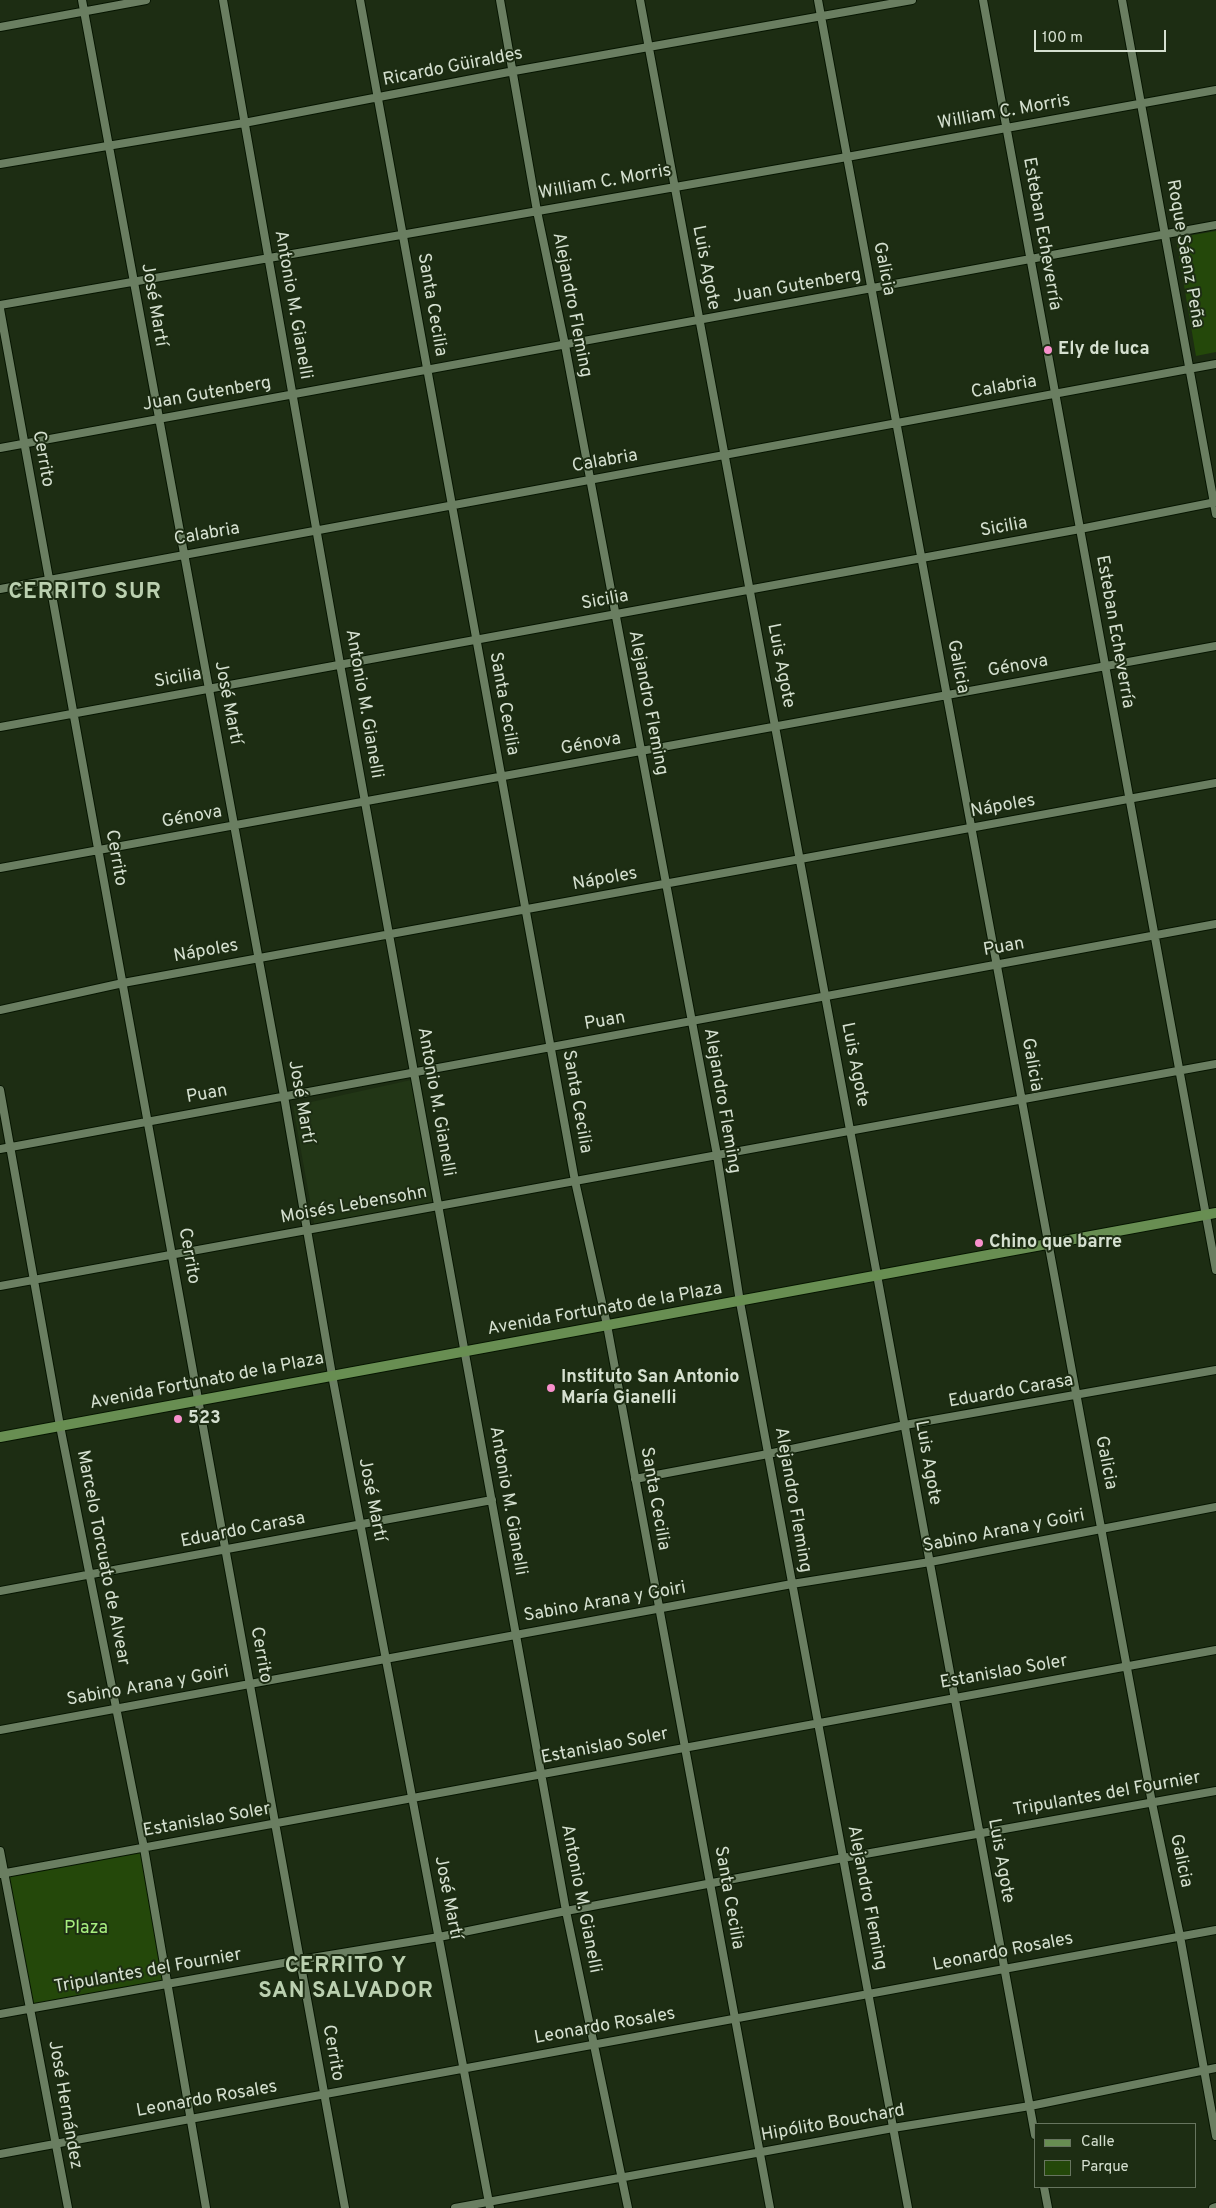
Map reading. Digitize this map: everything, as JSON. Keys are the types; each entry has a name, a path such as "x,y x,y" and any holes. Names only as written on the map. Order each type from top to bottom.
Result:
{"main road":[{"name":"Avenida Fortunato de la Plaza","path":"0,1437 1211,1214"}],"street":[{"name":"José Martí","path":"82,0 259,958 332,1375 490,2205"},
{"path":"0,26 146,0"},
{"name":"Antonio M. Gianelli","path":"223,0 340,664 541,1774 566,1910 628,2208"},
{"name":"Santa Cecilia","path":"360,0 575,1181 607,1325 770,2208"},
{"name":"Alejandro Fleming","path":"500,0 537,211 565,345 717,1155 740,1302 908,2208"},
{"name":"Luis Agote","path":"640,0 851,1131 1034,2129"},
{"name":"Galicia","path":"818,0 1152,1803 1180,1936 1216,2136"},
{"name":"Ricardo Güiraldes","path":"0,164 108,144 244,123 912,0"},
{"name":"Esteban Echeverría","path":"983,0 1179,1071 1211,1214 1216,1270"},
{"name":"Roque Sáenz Peña","path":"1122,0 1216,514"},
{"name":"William C. Morris","path":"0,305 847,157 1216,90"},
{"name":"Juan Gutenberg","path":"0,448 1216,225"},
{"name":"Cerrito","path":"0,310 345,2208"},
{"name":"Calabria","path":"0,589 1216,364"},
{"name":"Sicilia","path":"0,727 1080,529 1215,502"},
{"name":"Génova","path":"0,868 1216,646"},
{"name":"Nápoles","path":"0,1010 123,983 1216,783"},
{"name":"Puan","path":"0,1149 1216,924"},
{"name":"Moisés Lebensohn","path":"0,1286 1216,1064"},
{"name":"Marcelo Torcuato de Alvear","path":"0,1090 60,1426 144,1848 206,2208"},
{"name":"Eduardo Carasa","path":"635,1479 768,1454 905,1425 1216,1370"},
{"name":"Eduardo Carasa","path":"0,1591 492,1500"},
{"name":"Sabino Arana y Goiri","path":"0,1730 792,1584 930,1562 1216,1507"},
{"name":"Estanislao Soler","path":"2,1873 1216,1650"},
{"name":"Tripulantes del Fournier","path":"0,2014 439,1937 566,1910 979,1832 1216,1792"},
{"path":"0,1850 2,1873"},
{"name":"José Hernández","path":"2,1873 31,2008 68,2208"},
{"name":"Leonardo Rosales","path":"0,2154 868,1995 1004,1967 1216,1930"},
{"name":"Hipólito Bouchard","path":"455,2208 490,2205 622,2177 893,2128 1030,2106 1216,2068"},
{"path":"1044,2188 1048,2208"}],"shaded area":[{"path":"411,1080 433,1206 315,1229 293,1106"}],"green space":[{"path":"1216,231 1216,352 1196,356 1176,238"},
{"name":"Plaza","path":"144,1848 167,1984 31,2008 4,1873"}],"place":[{"name":"Ely de luca","path":"1048,350"},
{"name":"Chino que barre","path":"979,1243"},
{"name":"Instituto San Antonio María Gianelli","path":"551,1388"},
{"name":"523","path":"178,1419"}],"district":[{"name":"CERRITO SUR","path":"85,594"},
{"name":"CERRITO Y SAN SALVADOR","path":"346,1980"}]}
